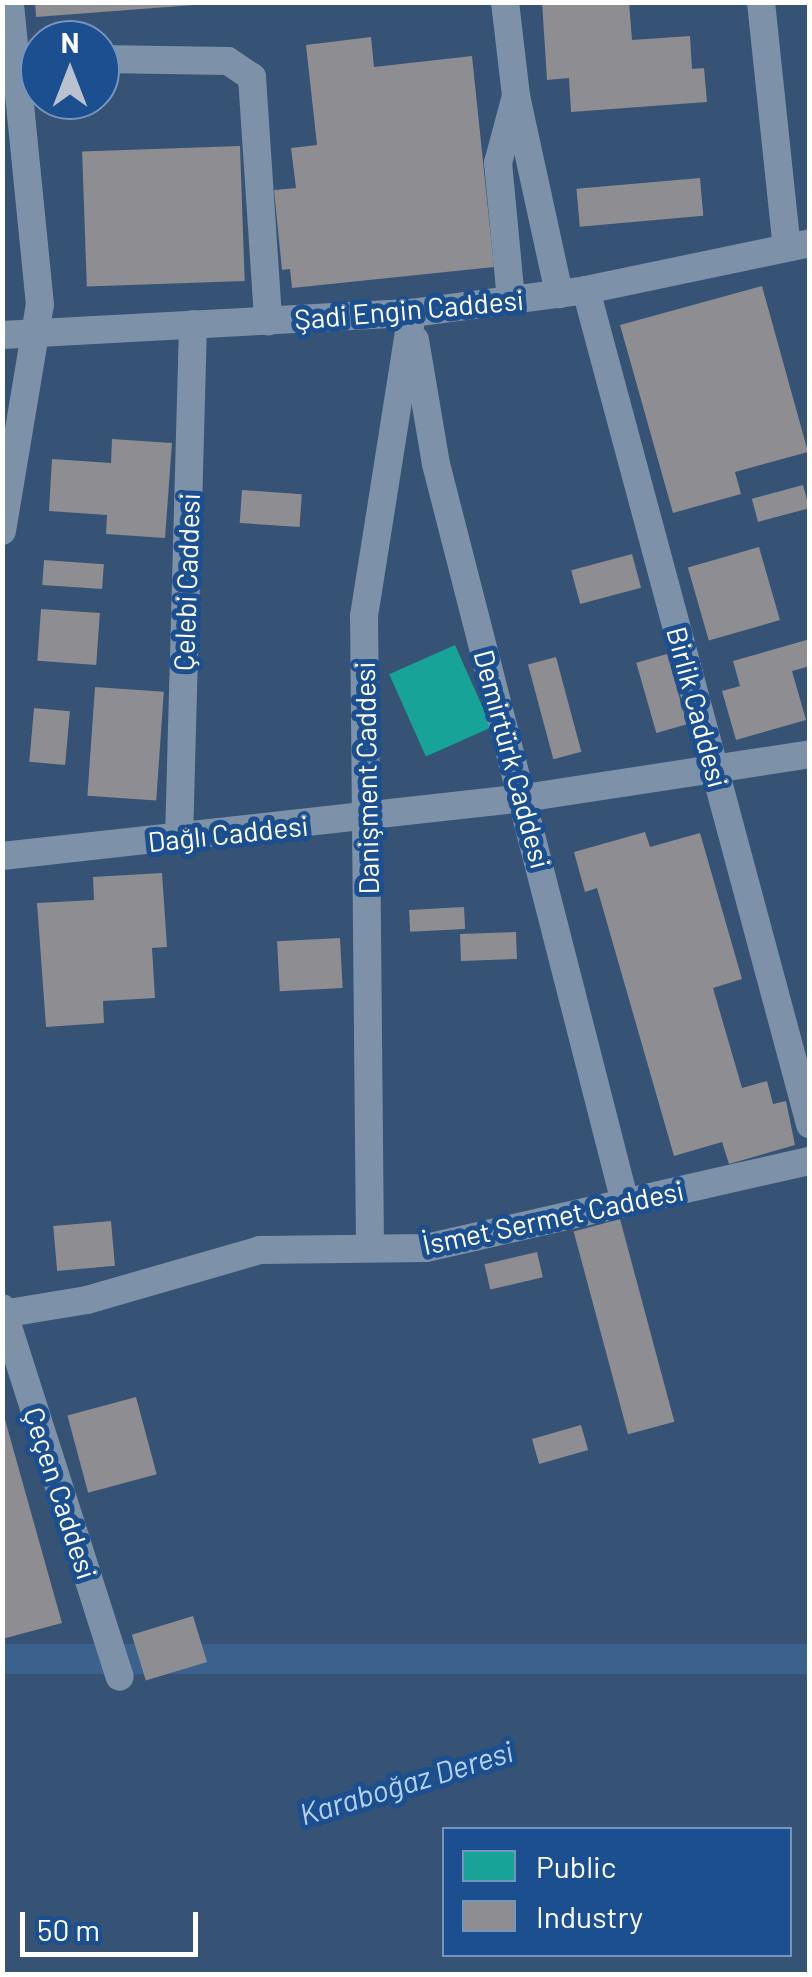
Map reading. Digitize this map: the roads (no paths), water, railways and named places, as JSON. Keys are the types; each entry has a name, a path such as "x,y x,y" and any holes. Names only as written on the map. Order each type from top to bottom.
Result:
{"street":[{"path":"2,531 40,290 10,2"},
{"name":"Birlik Caddesi","path":"505,2 516,96 714,768 810,1124"},
{"path":"761,2 798,245"},
{"path":"120,60 244,66 258,110 268,321"},
{"path":"511,300 498,163 516,96"},
{"name":"Şadi Engin Caddesi","path":"2,335 412,313 572,292 798,245"},
{"name":"Demirtürk Caddesi","path":"412,313 436,464 626,1202"},
{"name":"Danişment Caddesi","path":"370,1246 364,616 412,313"},
{"name":"Çelebi Caddesi","path":"178,839 194,324"},
{"name":"Dağlı Caddesi","path":"2,856 367,818 810,754"},
{"name":"İsmet Sermet Caddesi","path":"3,1312 87,1300 260,1250 426,1248 810,1161"},
{"name":"Çeçen Caddesi","path":"3,1312 120,1677"}],"water":[{"path":"2,1644 809,1644 809,1674 2,1674"}],"water label":[{"name":"Karaboğaz Deresi","path":"406,1782"}]}
